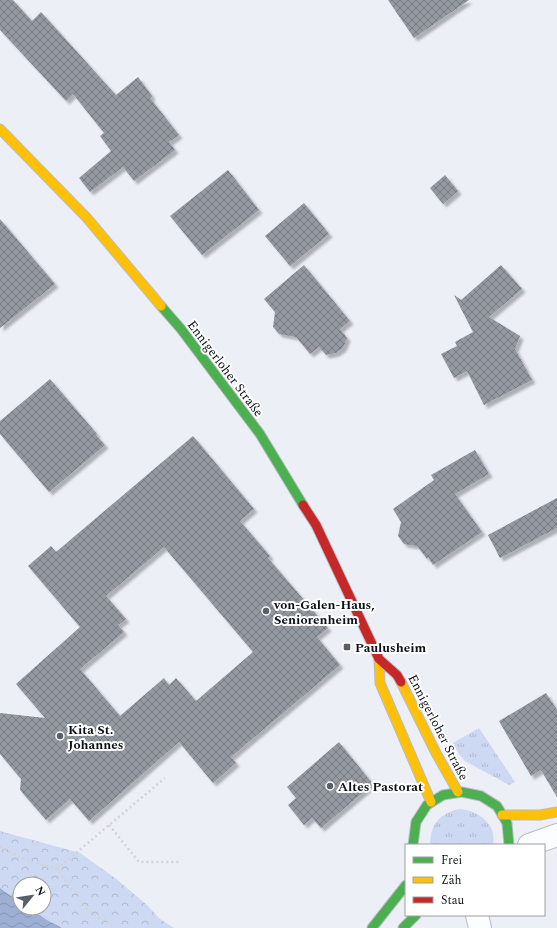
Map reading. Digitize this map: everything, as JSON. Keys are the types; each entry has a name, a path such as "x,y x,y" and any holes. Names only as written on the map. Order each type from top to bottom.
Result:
{"main road":[{"name":"Ennigerloher Straße","path":"0,129 87,218 181,329 260,434 316,525 379,659 380,683 430,802"},
{"name":"Ennigerloher Straße","path":"379,659 397,675 436,753 458,792"},
{"path":"413,844 412,837 415,824 421,812 430,802 443,795 458,792 471,792 494,804 508,826 509,844"},
{"path":"502,815 540,815 557,812"},
{"path":"372,928 405,886"},
{"path":"404,928 415,916"}],"street":[{"path":"532,844 557,835"},
{"path":"477,916 480,928"}],"path":[{"path":"57,869 165,778"},
{"path":"109,825 139,862 179,862"},
{"path":"0,847 31,862 57,869 88,909 114,928"}],"green space":[{"path":"479,728 515,782 509,785 465,761 459,754 453,743"},
{"path":"460,809 467,810 485,820 492,831 494,838 493,844 430,844 430,838 434,825 447,813"},
{"path":"0,831 80,853 115,878 147,905 160,919 174,928 62,928 41,916 52,916 52,876 12,876 12,896 0,888"}],"water":[{"path":"0,888 12,896 12,916 41,916 62,928 0,928"}],"building":[{"path":"0,0 13,0 32,21 41,12 116,95 138,77 152,96 150,98 179,135 169,142 175,150 134,181 123,167 90,192 79,178 111,151 100,136 104,133 73,94 66,101 0,30"},
{"path":"388,0 469,0 414,38"},
{"path":"228,170 259,210 202,255 170,216"},
{"path":"445,175 458,191 443,204 430,188"},
{"path":"304,203 329,234 290,266 265,236"},
{"path":"0,219 55,284 0,328"},
{"path":"304,265 350,321 340,329 347,338 343,348 336,353 326,355 319,347 310,354 296,337 279,334 273,327 275,312 264,299"},
{"path":"501,265 522,289 489,317 520,336 515,349 532,380 484,405 467,371 454,378 441,354 457,346 455,342 473,332 454,295 461,300"},
{"path":"50,379 105,445 49,492 0,434 0,421"},
{"name":"von-Galen-Haus, Seniorenheim","path":"193,436 254,509 240,521 270,556 268,558 328,628 317,637 340,665 231,757 236,763 213,783 179,742 89,821 70,799 46,820 20,790 21,779 0,754 0,713 45,718 16,684 80,627 28,566 51,546 56,552","holes":["164,547 253,652 196,701 176,678 169,685 164,678 120,716 80,669 124,632 118,625 126,619 106,596"]},
{"path":"475,450 489,474 455,494 482,532 433,565 428,557 427,559 417,546 404,544 398,536 401,522 393,509 434,480 431,475"},
{"path":"557,498 557,528 500,558 488,535"},
{"path":"546,693 557,710 557,797 541,770 531,776 499,721"},
{"name":"Altes Pastorat","path":"339,742 373,784 321,828 312,818 304,825 288,805 296,798 287,787"}],"traffic: fast":[{"path":"161,306 181,329 260,434 303,505"},
{"path":"413,844 416,822 427,805 443,795 462,792 481,796 497,806 507,823 509,844"},
{"path":"372,928 405,886"},
{"path":"403,928 415,916"}],"traffic: slow":[{"path":"0,129 87,218 161,306"},
{"path":"379,659 380,683 431,802"},
{"path":"401,682 436,753 458,792"},
{"path":"502,815 540,815 557,812"}],"traffic: jam":[{"path":"303,505 316,525 379,659 397,675 401,682"}],"place":[{"name":"von-Galen-Haus, Seniorenheim","path":"266,611"},
{"name":"Paulusheim","path":"347,647"},
{"name":"Kita St. Johannes","path":"60,736"},
{"name":"Altes Pastorat","path":"330,786"}]}
